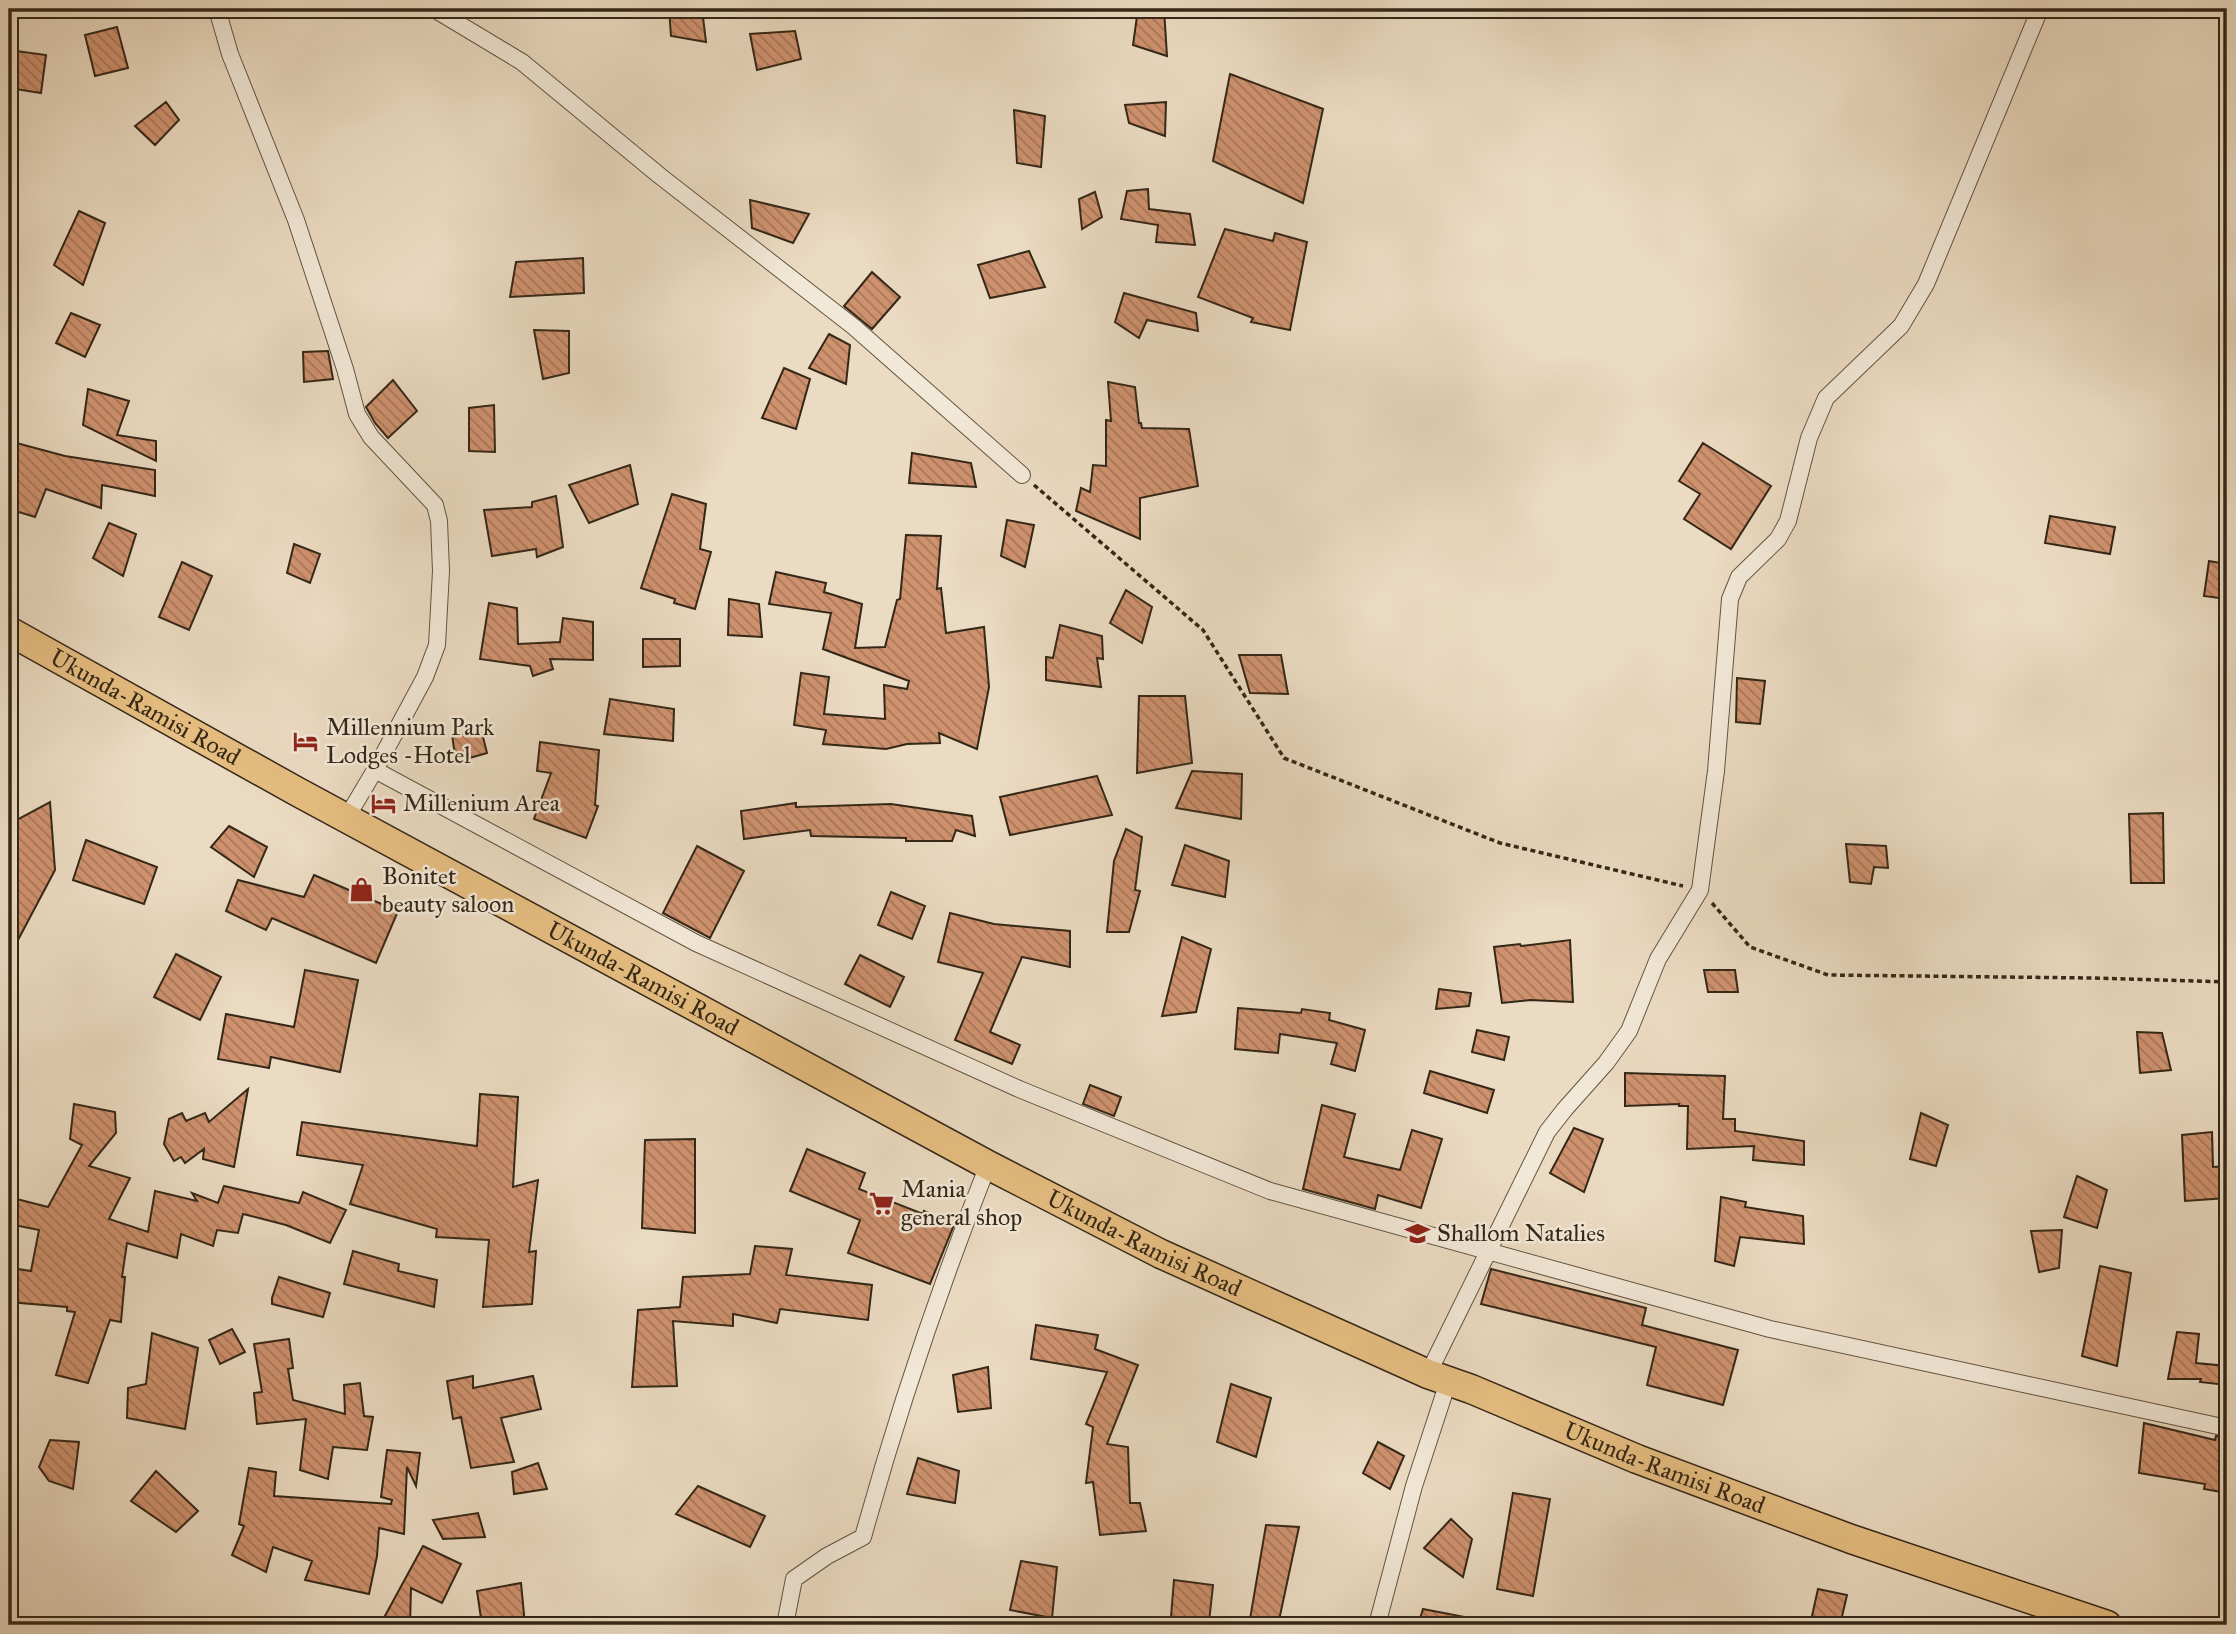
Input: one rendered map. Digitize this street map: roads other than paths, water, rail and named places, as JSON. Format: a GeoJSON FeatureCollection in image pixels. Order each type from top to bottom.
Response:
{"type":"FeatureCollection","features":[{"type":"Feature","properties":{"kind":"highway","name":"Ukunda-Ramisi Road"},"geometry":{"type":"LineString","coordinates":[[9,631],[988,1165],[1161,1254],[1438,1378],[1637,1459],[1851,1539],[2107,1625]]}},
{"type":"Feature","properties":{"kind":"street"},"geometry":{"type":"LineString","coordinates":[[218,9],[230,54],[304,243],[357,414],[371,437],[435,505],[439,521],[441,571],[437,645],[425,677],[347,817]]}},
{"type":"Feature","properties":{"kind":"street"},"geometry":{"type":"LineString","coordinates":[[434,9],[522,62],[660,176],[854,327],[1022,475]]}},
{"type":"Feature","properties":{"kind":"street"},"geometry":{"type":"LineString","coordinates":[[1377,1625],[1414,1486],[1438,1378],[1487,1251],[1547,1132],[1606,1063],[1629,1031],[1658,959],[1700,890],[1716,771],[1730,599],[1740,577],[1778,539],[1788,521],[1809,438],[1826,398],[1901,326],[1926,285],[2040,9]]}},
{"type":"Feature","properties":{"kind":"street"},"geometry":{"type":"LineString","coordinates":[[375,770],[696,943],[1019,1089],[1270,1191],[1770,1329],[2227,1428]]}},
{"type":"Feature","properties":{"kind":"street"},"geometry":{"type":"LineString","coordinates":[[785,1625],[794,1579],[827,1556],[863,1537],[882,1468],[946,1273],[988,1165]]}},
{"type":"Feature","properties":{"kind":"place","name":"Millennium Park Lodges -Hotel"},"geometry":{"type":"Point","coordinates":[306,741]}},
{"type":"Feature","properties":{"kind":"place","name":"Millenium Area"},"geometry":{"type":"Point","coordinates":[383,803]}},
{"type":"Feature","properties":{"kind":"place","name":"Bonitet beauty saloon"},"geometry":{"type":"Point","coordinates":[362,890]}},
{"type":"Feature","properties":{"kind":"place","name":"Mania general shop"},"geometry":{"type":"Point","coordinates":[881,1203]}},
{"type":"Feature","properties":{"kind":"place","name":"Shallom Natalies"},"geometry":{"type":"Point","coordinates":[1417,1233]}}]}
